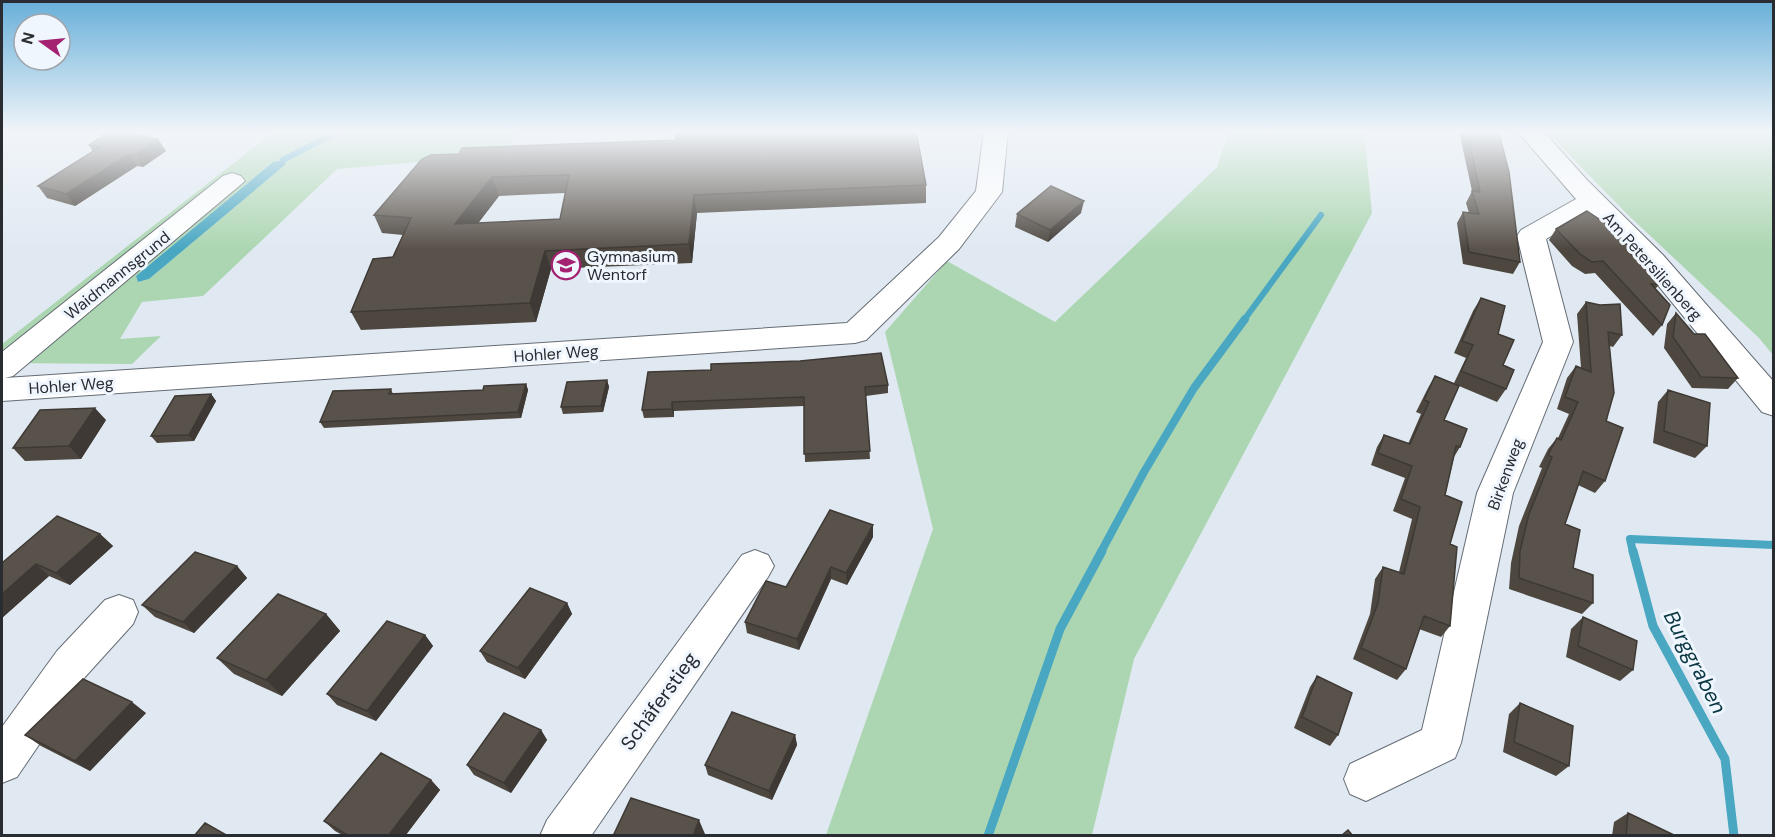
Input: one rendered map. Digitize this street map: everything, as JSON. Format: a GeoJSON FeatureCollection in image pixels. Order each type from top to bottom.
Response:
{"type":"FeatureCollection","features":[{"type":"Feature","properties":{"kind":"street","name":"Hohler Weg"},"geometry":{"type":"LineString","coordinates":[[2,390],[855,333],[949,243],[989,192],[992,170]]}},
{"type":"Feature","properties":{"kind":"street","name":"Am Petersilienberg"},"geometry":{"type":"LineString","coordinates":[[1565,170],[1653,261],[1773,404]]}},
{"type":"Feature","properties":{"kind":"street","name":"Waidmannsgrund"},"geometry":{"type":"LineString","coordinates":[[2,368],[232,181]]}},
{"type":"Feature","properties":{"kind":"street","name":"Birkenweg"},"geometry":{"type":"LineString","coordinates":[[1366,779],[1440,743],[1495,493],[1558,342],[1531,236],[1593,201]]}},
{"type":"Feature","properties":{"kind":"street","name":"Schäferstieg"},"geometry":{"type":"LineString","coordinates":[[563,836],[756,566]]}},
{"type":"Feature","properties":{"kind":"street"},"geometry":{"type":"LineString","coordinates":[[2,762],[71,664],[118,612]]}},
{"type":"Feature","properties":{"kind":"green space"},"geometry":{"type":"Polygon","coordinates":[[[225,170],[263,170],[136,276],[138,282],[149,279],[278,170],[336,170],[203,296],[142,302],[120,339],[161,336],[132,364],[2,363],[2,344],[225,170]]]}},
{"type":"Feature","properties":{"kind":"green space"},"geometry":{"type":"Polygon","coordinates":[[[1214,170],[1368,170],[1372,213],[1134,659],[1092,835],[826,835],[933,529],[885,332],[947,261],[1055,322],[1214,170]]]}},
{"type":"Feature","properties":{"kind":"green space"},"geometry":{"type":"Polygon","coordinates":[[[1584,170],[1773,170],[1773,355],[1759,338],[1626,213],[1584,170]]]}},
{"type":"Feature","properties":{"kind":"water"},"geometry":{"type":"Polygon","coordinates":[[[263,170],[279,170],[149,279],[138,282],[136,276],[263,170]]]}},
{"type":"Feature","properties":{"kind":"building"},"geometry":{"type":"Polygon","coordinates":[[[63,170],[104,170],[66,194],[38,186],[63,170]]]}},
{"type":"Feature","properties":{"kind":"building"},"geometry":{"type":"Polygon","coordinates":[[[413,170],[923,170],[926,185],[694,195],[689,244],[545,251],[530,303],[351,312],[373,259],[393,257],[411,218],[374,215],[413,170]],[[569,175],[492,177],[455,224],[560,219],[569,175]]]}},
{"type":"Feature","properties":{"kind":"building"},"geometry":{"type":"Polygon","coordinates":[[[1475,170],[1509,170],[1520,262],[1469,252],[1463,212],[1479,214],[1472,191],[1480,192],[1475,170]]]}},
{"type":"Feature","properties":{"kind":"building"},"geometry":{"type":"Polygon","coordinates":[[[1051,186],[1084,201],[1050,230],[1017,214],[1051,186]]]}},
{"type":"Feature","properties":{"kind":"building"},"geometry":{"type":"Polygon","coordinates":[[[1587,211],[1605,223],[1637,253],[1631,254],[1660,284],[1651,284],[1670,305],[1662,325],[1603,261],[1592,262],[1580,254],[1556,229],[1587,211]]]}},
{"type":"Feature","properties":{"kind":"building"},"geometry":{"type":"Polygon","coordinates":[[[1481,298],[1505,306],[1498,334],[1514,340],[1503,365],[1514,370],[1506,389],[1461,371],[1473,345],[1462,341],[1481,298]]]}},
{"type":"Feature","properties":{"kind":"building"},"geometry":{"type":"Polygon","coordinates":[[[1586,302],[1600,305],[1620,304],[1622,335],[1608,332],[1614,393],[1606,421],[1623,428],[1605,481],[1583,471],[1565,524],[1580,530],[1573,568],[1593,575],[1593,603],[1519,578],[1520,551],[1529,514],[1552,457],[1548,455],[1557,438],[1561,440],[1578,402],[1565,397],[1576,366],[1591,372],[1586,302]]]}},
{"type":"Feature","properties":{"kind":"building"},"geometry":{"type":"Polygon","coordinates":[[[1676,313],[1694,334],[1705,334],[1738,378],[1701,377],[1673,337],[1676,313]]]}},
{"type":"Feature","properties":{"kind":"building"},"geometry":{"type":"Polygon","coordinates":[[[881,353],[888,385],[865,387],[870,451],[804,454],[804,397],[672,402],[672,409],[642,410],[648,372],[711,370],[711,364],[800,361],[881,353]]]}},
{"type":"Feature","properties":{"kind":"building"},"geometry":{"type":"Polygon","coordinates":[[[1435,376],[1459,386],[1444,420],[1467,429],[1460,447],[1456,446],[1445,495],[1462,502],[1450,544],[1457,547],[1450,626],[1424,616],[1406,669],[1361,648],[1378,603],[1383,567],[1404,574],[1420,507],[1401,499],[1412,466],[1378,453],[1384,435],[1410,444],[1429,402],[1424,400],[1435,376]]]}},
{"type":"Feature","properties":{"kind":"building"},"geometry":{"type":"Polygon","coordinates":[[[607,380],[601,406],[561,407],[567,382],[607,380]]]}},
{"type":"Feature","properties":{"kind":"building"},"geometry":{"type":"Polygon","coordinates":[[[526,384],[518,412],[320,422],[333,391],[391,389],[389,394],[483,390],[484,386],[526,384]]]}},
{"type":"Feature","properties":{"kind":"building"},"geometry":{"type":"Polygon","coordinates":[[[1668,390],[1710,403],[1707,446],[1664,431],[1668,390]]]}},
{"type":"Feature","properties":{"kind":"building"},"geometry":{"type":"Polygon","coordinates":[[[211,394],[189,435],[151,436],[175,396],[211,394]]]}},
{"type":"Feature","properties":{"kind":"building"},"geometry":{"type":"Polygon","coordinates":[[[95,408],[69,446],[13,448],[40,410],[95,408]]]}},
{"type":"Feature","properties":{"kind":"building"},"geometry":{"type":"Polygon","coordinates":[[[830,510],[873,525],[846,573],[831,567],[797,639],[745,622],[766,581],[786,587],[830,510]]]}},
{"type":"Feature","properties":{"kind":"building"},"geometry":{"type":"Polygon","coordinates":[[[57,516],[100,534],[56,573],[36,564],[2,594],[2,563],[57,516]]]}},
{"type":"Feature","properties":{"kind":"building"},"geometry":{"type":"Polygon","coordinates":[[[195,552],[237,566],[183,622],[142,605],[195,552]]]}},
{"type":"Feature","properties":{"kind":"building"},"geometry":{"type":"Polygon","coordinates":[[[530,588],[567,603],[518,668],[480,651],[530,588]]]}},
{"type":"Feature","properties":{"kind":"building"},"geometry":{"type":"Polygon","coordinates":[[[278,594],[326,614],[266,680],[217,658],[278,594]]]}},
{"type":"Feature","properties":{"kind":"building"},"geometry":{"type":"Polygon","coordinates":[[[1583,617],[1637,641],[1633,670],[1578,646],[1583,617]]]}},
{"type":"Feature","properties":{"kind":"building"},"geometry":{"type":"Polygon","coordinates":[[[387,621],[425,635],[367,711],[327,694],[387,621]]]}},
{"type":"Feature","properties":{"kind":"building"},"geometry":{"type":"Polygon","coordinates":[[[1317,676],[1352,693],[1338,735],[1302,717],[1317,676]]]}},
{"type":"Feature","properties":{"kind":"building"},"geometry":{"type":"Polygon","coordinates":[[[83,679],[132,702],[75,761],[25,735],[83,679]]]}},
{"type":"Feature","properties":{"kind":"building"},"geometry":{"type":"Polygon","coordinates":[[[1520,703],[1573,726],[1569,766],[1514,742],[1520,703]]]}},
{"type":"Feature","properties":{"kind":"building"},"geometry":{"type":"Polygon","coordinates":[[[732,712],[795,735],[769,791],[705,765],[732,712]]]}},
{"type":"Feature","properties":{"kind":"building"},"geometry":{"type":"Polygon","coordinates":[[[504,713],[541,730],[504,783],[467,765],[504,713]]]}},
{"type":"Feature","properties":{"kind":"building"},"geometry":{"type":"Polygon","coordinates":[[[381,753],[431,780],[388,836],[349,836],[324,821],[381,753]]]}},
{"type":"Feature","properties":{"kind":"building"},"geometry":{"type":"Polygon","coordinates":[[[631,798],[699,820],[693,836],[613,836],[631,798]]]}},
{"type":"Feature","properties":{"kind":"building"},"geometry":{"type":"Polygon","coordinates":[[[1628,813],[1676,836],[1626,836],[1628,813]]]}},
{"type":"Feature","properties":{"kind":"building"},"geometry":{"type":"Polygon","coordinates":[[[205,823],[228,836],[194,836],[205,823]]]}},
{"type":"Feature","properties":{"kind":"building"},"geometry":{"type":"Polygon","coordinates":[[[1348,830],[1353,836],[1341,836],[1348,830]]]}},
{"type":"Feature","properties":{"kind":"waterway"},"geometry":{"type":"LineString","coordinates":[[1244,320],[1321,215]]}},
{"type":"Feature","properties":{"kind":"waterway"},"geometry":{"type":"LineString","coordinates":[[1101,552],[1144,472],[1194,388],[1245,319]]}},
{"type":"Feature","properties":{"kind":"waterway","name":"Burggraben"},"geometry":{"type":"LineString","coordinates":[[1633,552],[1630,539],[1774,545]]}},
{"type":"Feature","properties":{"kind":"waterway"},"geometry":{"type":"LineString","coordinates":[[988,836],[1060,629],[1102,551]]}},
{"type":"Feature","properties":{"kind":"waterway","name":"Burggraben"},"geometry":{"type":"LineString","coordinates":[[1633,551],[1653,626],[1725,759],[1734,836]]}},
{"type":"Feature","properties":{"kind":"place","name":"Gymnasium Wentorf"},"geometry":{"type":"Point","coordinates":[566,265]}}]}
